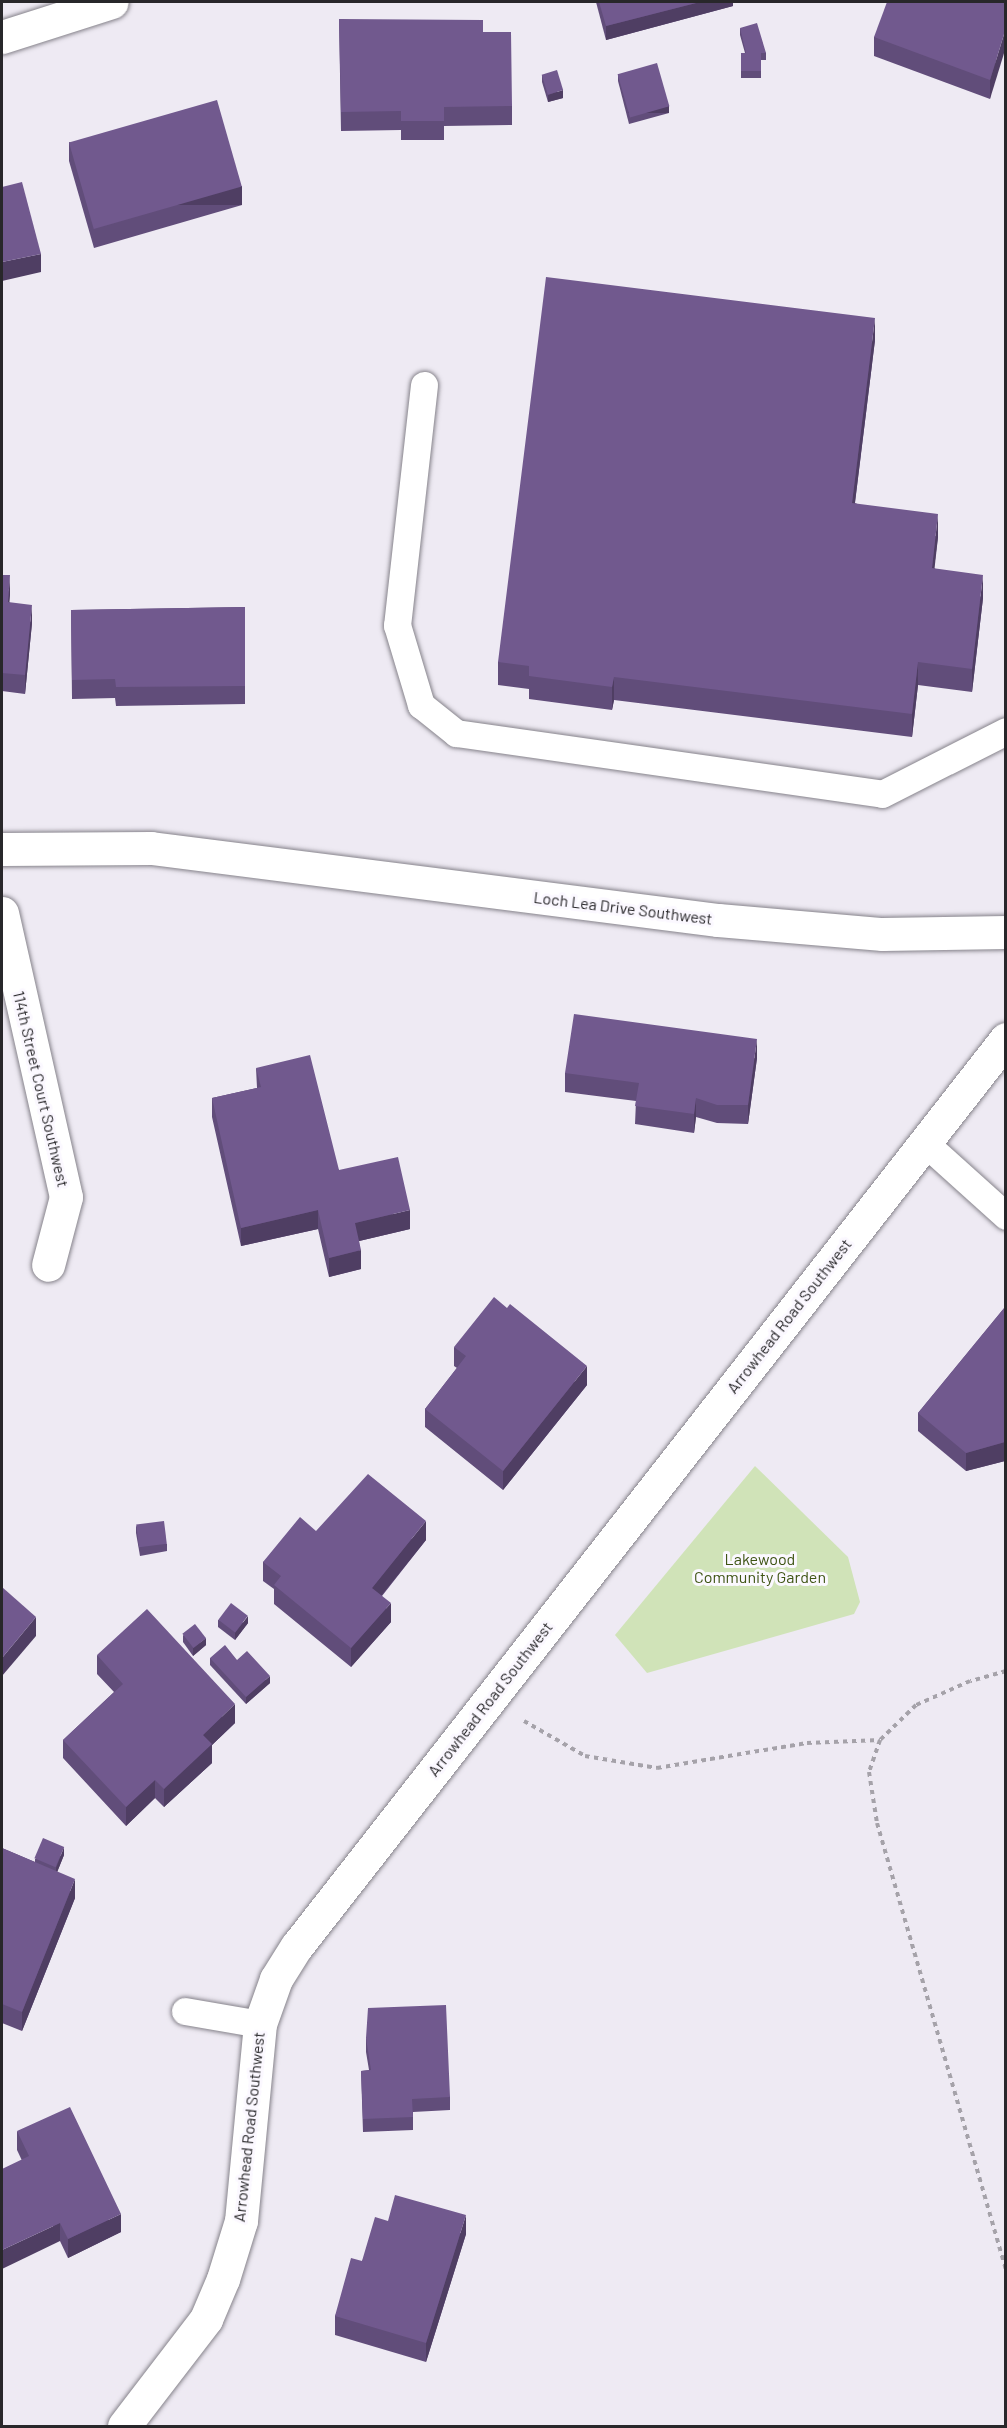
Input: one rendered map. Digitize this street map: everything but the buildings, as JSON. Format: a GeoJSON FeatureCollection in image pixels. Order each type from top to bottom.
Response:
{"type":"FeatureCollection","features":[{"type":"Feature","properties":{"kind":"street"},"geometry":{"type":"LineString","coordinates":[[2,37],[112,2]]}},
{"type":"Feature","properties":{"kind":"street","name":"Loch Lea Drive Southwest"},"geometry":{"type":"LineString","coordinates":[[2,849],[151,848],[718,920],[882,934],[1005,932]]}},
{"type":"Feature","properties":{"kind":"street","name":"114th Street Court Southwest"},"geometry":{"type":"LineString","coordinates":[[2,913],[66,1197],[48,1265]]}},
{"type":"Feature","properties":{"kind":"street","name":"Arrowhead Road Southwest"},"geometry":{"type":"LineString","coordinates":[[124,2427],[206,2319],[223,2279],[240,2221],[260,2024],[276,1979],[297,1946],[1005,1039]]}},
{"type":"Feature","properties":{"kind":"lane"},"geometry":{"type":"LineString","coordinates":[[424,385],[397,625],[421,705],[456,734],[882,794],[1005,731]]}},
{"type":"Feature","properties":{"kind":"lane"},"geometry":{"type":"LineString","coordinates":[[925,1143],[1005,1216]]}},
{"type":"Feature","properties":{"kind":"lane"},"geometry":{"type":"LineString","coordinates":[[185,2011],[260,2024]]}},
{"type":"Feature","properties":{"kind":"path"},"geometry":{"type":"LineString","coordinates":[[1005,1671],[970,1681],[916,1705],[880,1740],[869,1772],[877,1823],[1005,2271]]}},
{"type":"Feature","properties":{"kind":"path"},"geometry":{"type":"LineString","coordinates":[[489,1700],[585,1756],[657,1768],[807,1743],[880,1740]]}},
{"type":"Feature","properties":{"kind":"green space","name":"Lakewood Community Garden"},"geometry":{"type":"Polygon","coordinates":[[[755,1466],[848,1557],[860,1602],[854,1614],[647,1673],[615,1635],[755,1466]]]}}]}
